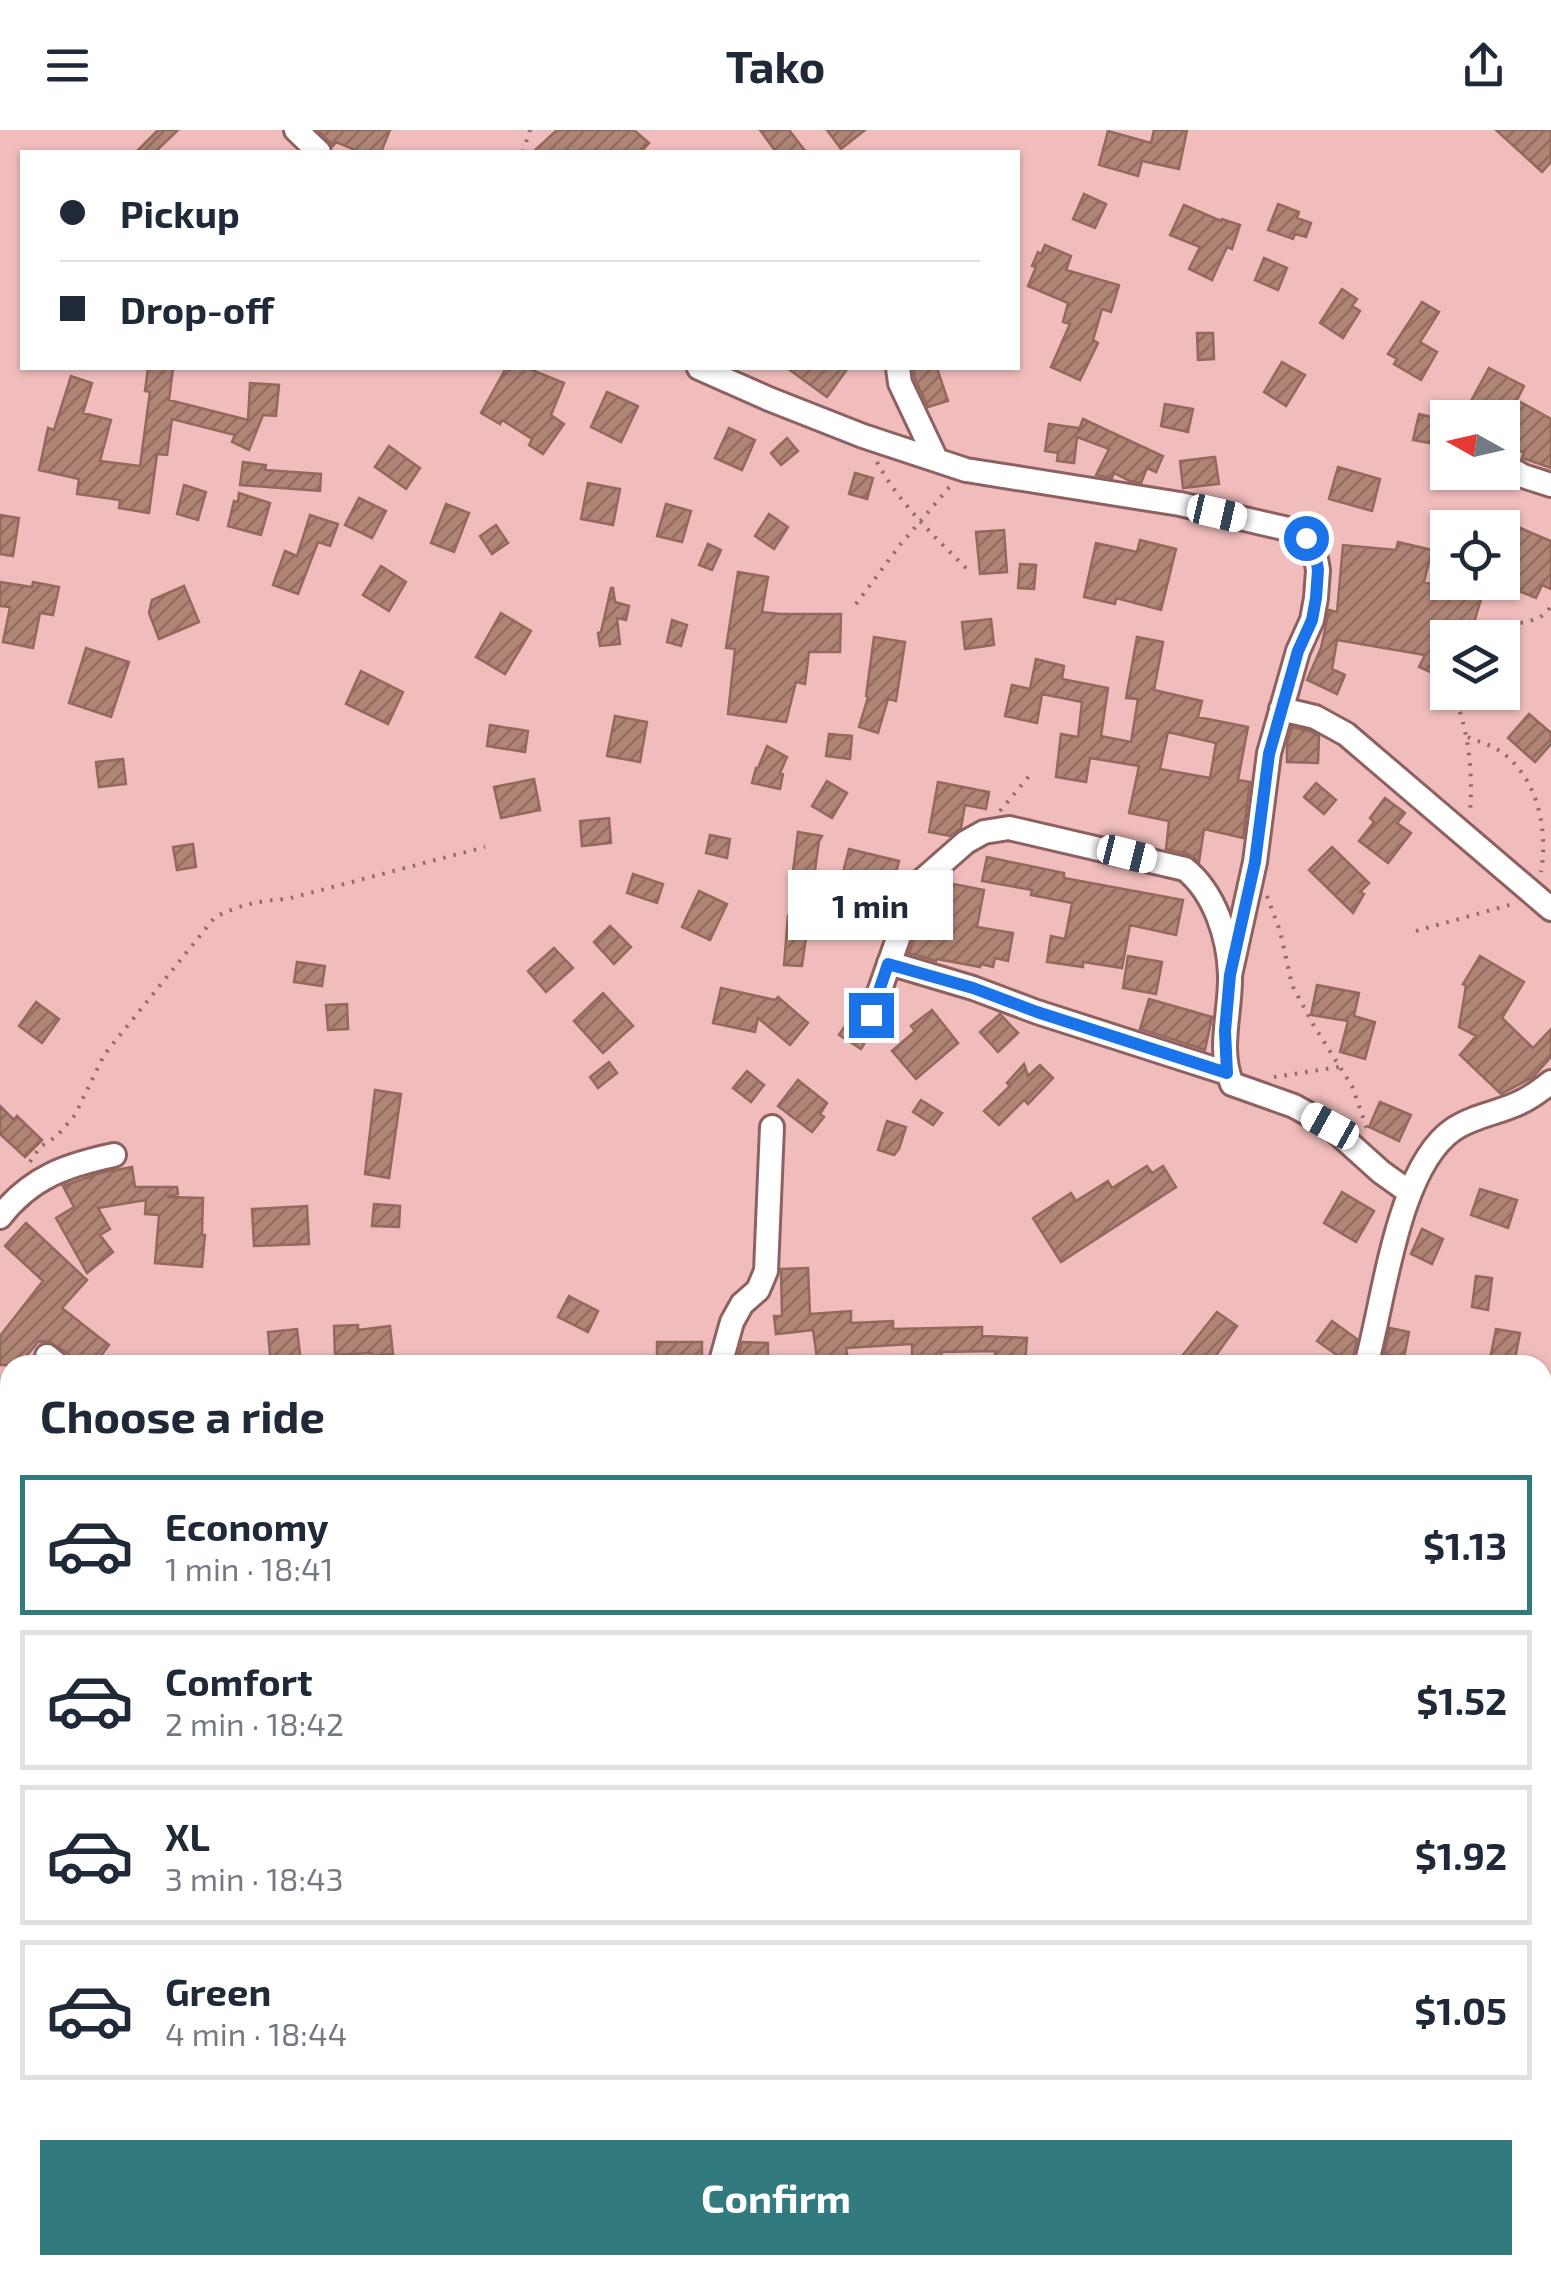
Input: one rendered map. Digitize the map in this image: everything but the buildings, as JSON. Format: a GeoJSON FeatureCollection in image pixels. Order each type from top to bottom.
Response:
{"type":"FeatureCollection","features":[{"type":"Feature","properties":{"kind":"street"},"geometry":{"type":"LineString","coordinates":[[296,130],[316,150]]}},
{"type":"Feature","properties":{"kind":"street"},"geometry":{"type":"LineString","coordinates":[[704,370],[863,436],[966,470],[1180,504],[1292,530],[1306,538],[1315,552],[1316,598],[1269,754],[1255,862],[1230,975],[1225,1031],[1230,1079]]}},
{"type":"Feature","properties":{"kind":"street"},"geometry":{"type":"LineString","coordinates":[[898,370],[900,383],[936,459]]}},
{"type":"Feature","properties":{"kind":"street"},"geometry":{"type":"LineString","coordinates":[[1520,474],[1551,485]]}},
{"type":"Feature","properties":{"kind":"street"},"geometry":{"type":"LineString","coordinates":[[1282,709],[1315,717],[1346,734],[1544,903]]}},
{"type":"Feature","properties":{"kind":"street"},"geometry":{"type":"LineString","coordinates":[[871,1015],[918,885],[966,842],[984,832],[1009,828],[1186,869],[1213,904],[1224,936],[1230,975]]}},
{"type":"Feature","properties":{"kind":"street"},"geometry":{"type":"LineString","coordinates":[[888,964],[973,988],[1230,1079],[1294,1106],[1330,1126],[1380,1172],[1409,1192]]}},
{"type":"Feature","properties":{"kind":"street"},"geometry":{"type":"LineString","coordinates":[[1368,1355],[1409,1192],[1434,1150],[1454,1129],[1519,1103],[1551,1082]]}},
{"type":"Feature","properties":{"kind":"street"},"geometry":{"type":"LineString","coordinates":[[723,1355],[732,1322],[742,1304],[758,1290],[766,1271],[772,1126]]}},
{"type":"Feature","properties":{"kind":"street"},"geometry":{"type":"LineString","coordinates":[[0,1217],[47,1176],[76,1163],[114,1154]]}},
{"type":"Feature","properties":{"kind":"path"},"geometry":{"type":"LineString","coordinates":[[863,436],[886,478],[920,521],[971,573]]}},
{"type":"Feature","properties":{"kind":"path"},"geometry":{"type":"LineString","coordinates":[[856,604],[900,544],[966,470]]}},
{"type":"Feature","properties":{"kind":"path"},"geometry":{"type":"LineString","coordinates":[[1520,624],[1537,620],[1551,606]]}},
{"type":"Feature","properties":{"kind":"path"},"geometry":{"type":"LineString","coordinates":[[1460,710],[1468,737],[1470,822]]}},
{"type":"Feature","properties":{"kind":"path"},"geometry":{"type":"LineString","coordinates":[[1416,931],[1544,903],[1544,827],[1534,797],[1522,772],[1503,752],[1468,737]]}},
{"type":"Feature","properties":{"kind":"path"},"geometry":{"type":"LineString","coordinates":[[984,832],[1029,776]]}},
{"type":"Feature","properties":{"kind":"path"},"geometry":{"type":"LineString","coordinates":[[22,1194],[29,1163],[40,1147],[75,1115],[104,1055],[215,917],[236,906],[288,899],[485,847]]}},
{"type":"Feature","properties":{"kind":"path"},"geometry":{"type":"LineString","coordinates":[[1267,896],[1280,931],[1292,985],[1352,1086],[1371,1138]]}},
{"type":"Feature","properties":{"kind":"path"},"geometry":{"type":"LineString","coordinates":[[1230,1079],[1259,1074],[1277,1078],[1341,1067]]}},
{"type":"Feature","properties":{"kind":"route"},"geometry":{"type":"LineString","coordinates":[[871,1015],[888,964],[973,988],[1227,1073],[1225,1031],[1230,975],[1255,862],[1269,754],[1316,598],[1315,552],[1306,538]]}}]}
